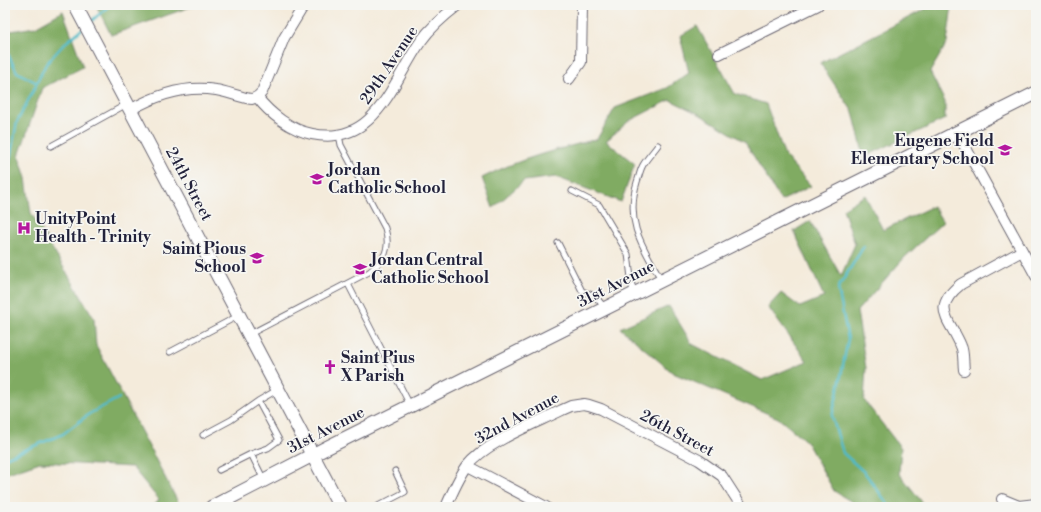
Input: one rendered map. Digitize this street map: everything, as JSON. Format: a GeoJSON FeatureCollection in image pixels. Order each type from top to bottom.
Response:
{"type":"FeatureCollection","features":[{"type":"Feature","properties":{"kind":"street","name":"24th Street"},"geometry":{"type":"LineString","coordinates":[[75,5],[340,507]]}},
{"type":"Feature","properties":{"kind":"street"},"geometry":{"type":"LineString","coordinates":[[129,107],[163,94],[189,89],[228,92],[252,99],[257,97],[262,92],[284,38],[304,5]]}},
{"type":"Feature","properties":{"kind":"street","name":"29th Avenue"},"geometry":{"type":"LineString","coordinates":[[257,97],[267,109],[297,129],[328,137],[350,132],[366,123],[378,110],[396,84],[422,40],[442,18],[458,5]]}},
{"type":"Feature","properties":{"kind":"street"},"geometry":{"type":"LineString","coordinates":[[569,80],[581,62],[582,5]]}},
{"type":"Feature","properties":{"kind":"street"},"geometry":{"type":"LineString","coordinates":[[719,54],[818,5]]}},
{"type":"Feature","properties":{"kind":"street","name":"31st Avenue"},"geometry":{"type":"LineString","coordinates":[[212,507],[410,406],[1036,93]]}},
{"type":"Feature","properties":{"kind":"street"},"geometry":{"type":"LineString","coordinates":[[957,132],[1036,276]]}},
{"type":"Feature","properties":{"kind":"street"},"geometry":{"type":"LineString","coordinates":[[964,370],[962,347],[944,315],[946,302],[954,290],[961,284],[1022,251]]}},
{"type":"Feature","properties":{"kind":"street","name":"32nd Avenue"},"geometry":{"type":"LineString","coordinates":[[446,507],[457,482],[468,466],[488,447],[562,410],[571,406],[584,404]]}},
{"type":"Feature","properties":{"kind":"street","name":"26th Street"},"geometry":{"type":"LineString","coordinates":[[584,404],[601,409],[665,442],[712,469],[722,476],[742,507]]}},
{"type":"Feature","properties":{"kind":"street"},"geometry":{"type":"LineString","coordinates":[[468,466],[546,507]]}},
{"type":"Feature","properties":{"kind":"street"},"geometry":{"type":"LineString","coordinates":[[1002,499],[1019,506],[1036,504]]}},
{"type":"Feature","properties":{"kind":"lane"},"geometry":{"type":"LineString","coordinates":[[51,146],[129,107]]}},
{"type":"Feature","properties":{"kind":"lane"},"geometry":{"type":"LineString","coordinates":[[249,334],[369,272],[381,262],[386,252],[388,240],[385,228],[342,145],[340,135]]}},
{"type":"Feature","properties":{"kind":"lane"},"geometry":{"type":"LineString","coordinates":[[658,145],[642,166],[634,192],[632,210],[635,227],[662,280]]}},
{"type":"Feature","properties":{"kind":"lane"},"geometry":{"type":"LineString","coordinates":[[572,191],[599,205],[628,254],[633,295]]}},
{"type":"Feature","properties":{"kind":"lane"},"geometry":{"type":"LineString","coordinates":[[558,243],[582,291],[595,296],[606,308]]}},
{"type":"Feature","properties":{"kind":"lane"},"geometry":{"type":"LineString","coordinates":[[348,284],[410,406]]}},
{"type":"Feature","properties":{"kind":"lane"},"geometry":{"type":"LineString","coordinates":[[170,352],[239,316]]}},
{"type":"Feature","properties":{"kind":"lane"},"geometry":{"type":"LineString","coordinates":[[203,435],[231,420],[258,401],[278,390]]}},
{"type":"Feature","properties":{"kind":"lane"},"geometry":{"type":"LineString","coordinates":[[219,470],[251,454],[268,448],[279,440],[258,401]]}},
{"type":"Feature","properties":{"kind":"lane"},"geometry":{"type":"LineString","coordinates":[[251,454],[264,480]]}},
{"type":"Feature","properties":{"kind":"lane"},"geometry":{"type":"LineString","coordinates":[[376,507],[405,492],[395,471]]}},
{"type":"Feature","properties":{"kind":"green space"},"geometry":{"type":"Polygon","coordinates":[[[96,5],[193,5],[193,6],[111,35],[96,5]]]}},
{"type":"Feature","properties":{"kind":"green space"},"geometry":{"type":"Polygon","coordinates":[[[933,5],[952,5],[947,43],[930,72],[945,102],[945,119],[864,157],[853,112],[820,63],[933,5]]]}},
{"type":"Feature","properties":{"kind":"green space","name":"UnityPoint Health - Trinity"},"geometry":{"type":"Polygon","coordinates":[[[63,11],[83,67],[42,88],[19,156],[26,178],[31,213],[94,318],[96,345],[179,504],[175,507],[152,507],[159,500],[132,467],[40,462],[5,474],[5,32],[35,27],[63,11]]]}},
{"type":"Feature","properties":{"kind":"green space"},"geometry":{"type":"Polygon","coordinates":[[[697,26],[735,94],[766,104],[785,156],[811,186],[781,201],[745,142],[699,114],[670,100],[629,121],[606,141],[635,164],[621,202],[556,177],[524,181],[493,208],[482,178],[524,160],[597,139],[615,108],[667,88],[689,73],[680,36],[697,26]]]}},
{"type":"Feature","properties":{"kind":"green space"},"geometry":{"type":"Polygon","coordinates":[[[865,195],[883,230],[933,206],[943,222],[905,257],[857,311],[866,368],[864,400],[901,448],[899,473],[922,502],[922,507],[860,507],[834,491],[806,441],[778,418],[673,373],[620,328],[669,306],[692,344],[762,380],[807,361],[768,307],[781,293],[800,307],[824,297],[794,231],[810,221],[841,276],[855,244],[843,209],[865,195]]]}},
{"type":"Feature","properties":{"kind":"waterway"},"geometry":{"type":"LineString","coordinates":[[89,23],[110,5]]}},
{"type":"Feature","properties":{"kind":"waterway"},"geometry":{"type":"LineString","coordinates":[[5,175],[7,174],[17,122],[46,64],[64,44],[82,29]]}},
{"type":"Feature","properties":{"kind":"waterway"},"geometry":{"type":"LineString","coordinates":[[5,48],[17,72],[37,83]]}},
{"type":"Feature","properties":{"kind":"waterway"},"geometry":{"type":"LineString","coordinates":[[864,246],[838,288],[848,339],[832,416],[843,453],[865,473],[890,507]]}},
{"type":"Feature","properties":{"kind":"waterway"},"geometry":{"type":"LineString","coordinates":[[5,458],[63,434],[89,414],[119,398]]}},
{"type":"Feature","properties":{"kind":"place","name":"Eugene Field Elementary School"},"geometry":{"type":"Point","coordinates":[1005,150]}},
{"type":"Feature","properties":{"kind":"place","name":"Jordan Catholic School"},"geometry":{"type":"Point","coordinates":[317,179]}},
{"type":"Feature","properties":{"kind":"place","name":"UnityPoint Health - Trinity"},"geometry":{"type":"Point","coordinates":[24,228]}},
{"type":"Feature","properties":{"kind":"place","name":"Saint Pious School"},"geometry":{"type":"Point","coordinates":[257,258]}},
{"type":"Feature","properties":{"kind":"place","name":"Jordan Central Catholic School"},"geometry":{"type":"Point","coordinates":[360,269]}},
{"type":"Feature","properties":{"kind":"place","name":"Saint Pius X Parish"},"geometry":{"type":"Point","coordinates":[330,367]}}]}
